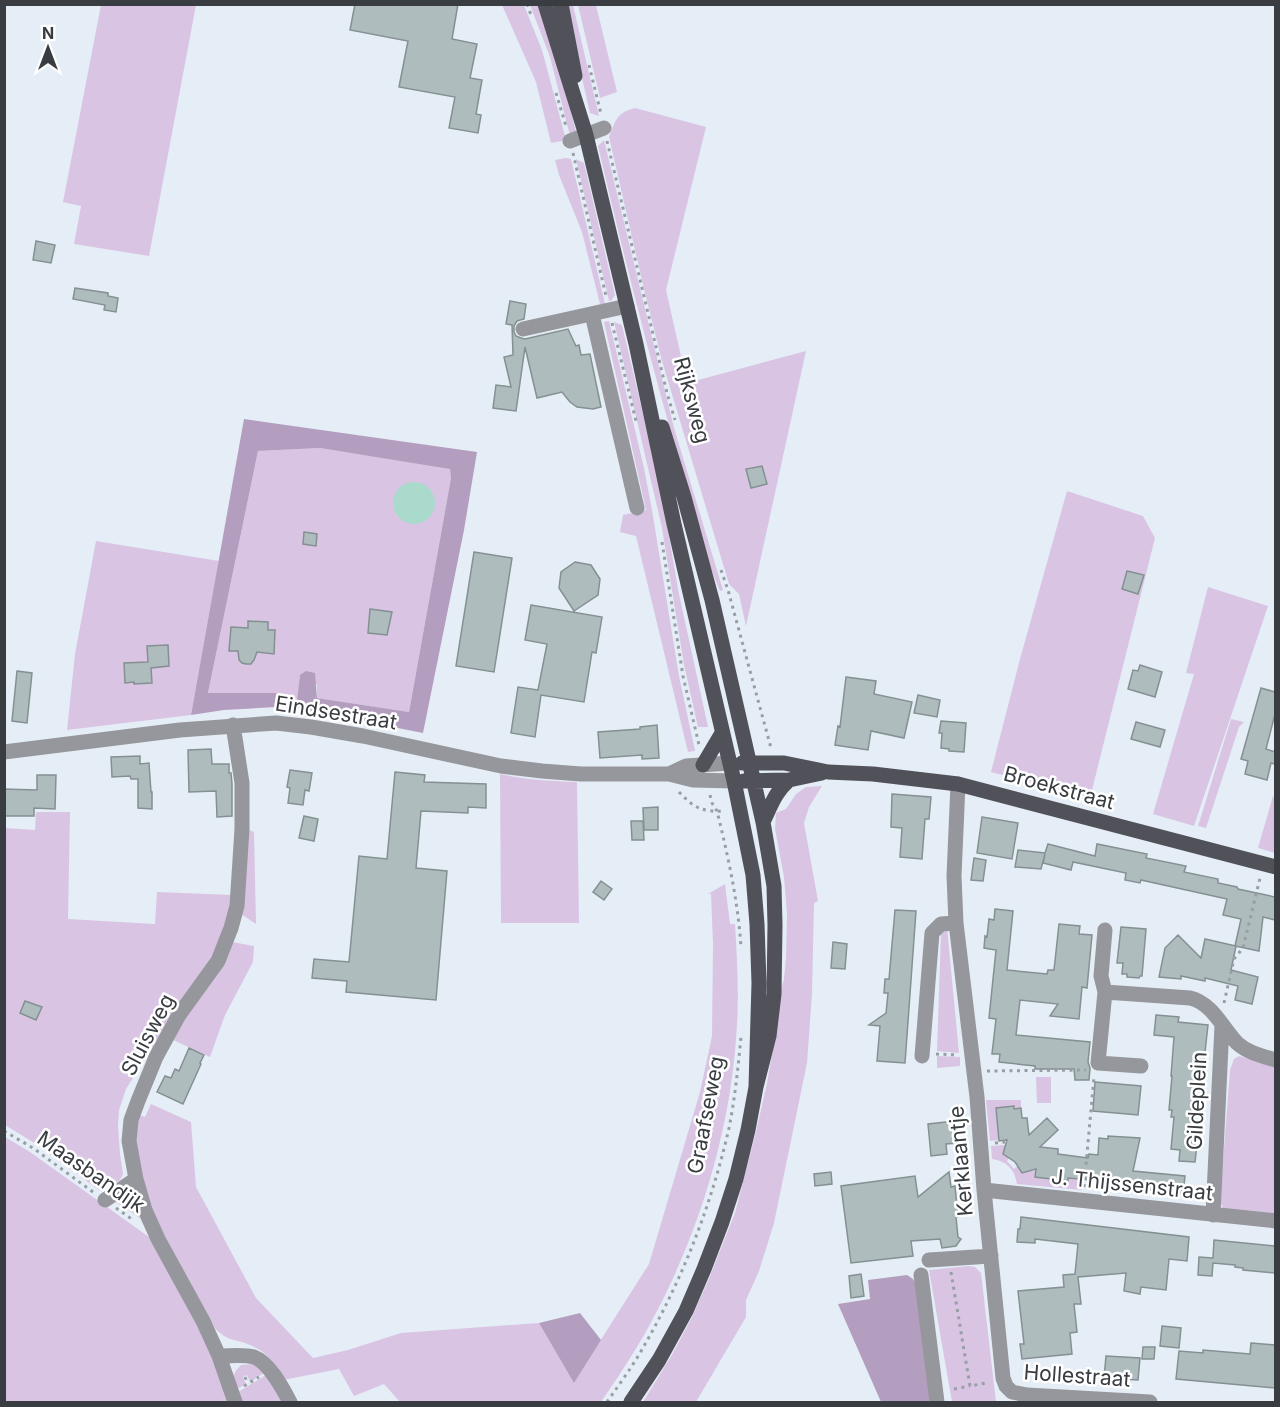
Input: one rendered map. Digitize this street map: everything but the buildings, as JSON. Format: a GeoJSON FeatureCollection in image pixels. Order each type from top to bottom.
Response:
{"type":"FeatureCollection","features":[{"type":"Feature","properties":{"kind":"main road","name":"Rijksweg"},"geometry":{"type":"LineString","coordinates":[[545,4],[586,135]]}},
{"type":"Feature","properties":{"kind":"main road","name":"Rijksweg"},"geometry":{"type":"LineString","coordinates":[[561,4],[586,135],[636,344],[674,524],[729,763]]}},
{"type":"Feature","properties":{"kind":"main road","name":"Rijksweg"},"geometry":{"type":"LineString","coordinates":[[636,344],[687,508],[712,600],[754,781]]}},
{"type":"Feature","properties":{"kind":"main road"},"geometry":{"type":"LineString","coordinates":[[703,765],[722,733]]}},
{"type":"Feature","properties":{"kind":"main road","name":"Broekstraat"},"geometry":{"type":"LineString","coordinates":[[729,763],[775,762],[828,772],[873,774],[958,784],[1269,866]]}},
{"type":"Feature","properties":{"kind":"main road","name":"Graafseweg"},"geometry":{"type":"LineString","coordinates":[[729,763],[753,875],[759,983],[756,1087]]}},
{"type":"Feature","properties":{"kind":"main road","name":"Broekstraat"},"geometry":{"type":"LineString","coordinates":[[734,781],[789,780],[828,772]]}},
{"type":"Feature","properties":{"kind":"main road"},"geometry":{"type":"LineString","coordinates":[[763,822],[774,797],[789,780]]}},
{"type":"Feature","properties":{"kind":"main road","name":"Graafseweg"},"geometry":{"type":"LineString","coordinates":[[631,1402],[659,1360],[686,1311],[722,1222],[748,1130],[756,1087],[770,1036],[774,982],[774,886],[754,781]]}},
{"type":"Feature","properties":{"kind":"street"},"geometry":{"type":"LineString","coordinates":[[570,141],[604,128]]}},
{"type":"Feature","properties":{"kind":"street"},"geometry":{"type":"LineString","coordinates":[[523,329],[627,306]]}},
{"type":"Feature","properties":{"kind":"street"},"geometry":{"type":"LineString","coordinates":[[592,314],[637,508]]}},
{"type":"Feature","properties":{"kind":"street","name":"Eindsestraat"},"geometry":{"type":"LineString","coordinates":[[4,752],[233,725],[276,723],[363,736],[501,766],[581,774],[665,774],[693,780],[734,781]]}},
{"type":"Feature","properties":{"kind":"street","name":"Sluisweg"},"geometry":{"type":"LineString","coordinates":[[233,725],[242,783],[242,829],[237,906],[218,961],[179,1015],[156,1056],[131,1120],[129,1141],[145,1210],[158,1239],[203,1320],[234,1398]]}},
{"type":"Feature","properties":{"kind":"street","name":"Eindsestraat"},"geometry":{"type":"LineString","coordinates":[[665,774],[687,766],[729,763]]}},
{"type":"Feature","properties":{"kind":"street","name":"Kerklaantje"},"geometry":{"type":"LineString","coordinates":[[958,784],[954,876],[956,923],[973,1063],[1003,1378],[1009,1397]]}},
{"type":"Feature","properties":{"kind":"street"},"geometry":{"type":"LineString","coordinates":[[922,1055],[932,933],[941,924],[956,923]]}},
{"type":"Feature","properties":{"kind":"street"},"geometry":{"type":"LineString","coordinates":[[1106,930],[1101,975],[1106,992],[1098,1063],[1141,1066]]}},
{"type":"Feature","properties":{"kind":"street","name":"Gildeplein"},"geometry":{"type":"LineString","coordinates":[[1106,992],[1198,1000],[1207,1006],[1239,1044],[1255,1054],[1275,1060]]}},
{"type":"Feature","properties":{"kind":"street","name":"Gildeplein"},"geometry":{"type":"LineString","coordinates":[[1213,1215],[1217,1019]]}},
{"type":"Feature","properties":{"kind":"street"},"geometry":{"type":"LineString","coordinates":[[105,1200],[136,1179]]}},
{"type":"Feature","properties":{"kind":"street","name":"J. Thijssenstraat"},"geometry":{"type":"LineString","coordinates":[[984,1190],[1275,1221]]}},
{"type":"Feature","properties":{"kind":"street"},"geometry":{"type":"LineString","coordinates":[[929,1260],[991,1256]]}},
{"type":"Feature","properties":{"kind":"street"},"geometry":{"type":"LineString","coordinates":[[921,1275],[937,1402]]}},
{"type":"Feature","properties":{"kind":"street"},"geometry":{"type":"LineString","coordinates":[[219,1356],[252,1356],[263,1362],[290,1402]]}},
{"type":"Feature","properties":{"kind":"street","name":"Hollestraat"},"geometry":{"type":"LineString","coordinates":[[1009,1397],[1027,1395],[1150,1402]]}},
{"type":"Feature","properties":{"kind":"path","name":"Rijksweg"},"geometry":{"type":"LineString","coordinates":[[588,60],[676,424]]}},
{"type":"Feature","properties":{"kind":"path"},"geometry":{"type":"LineString","coordinates":[[720,569],[728,590],[775,762]]}},
{"type":"Feature","properties":{"kind":"path"},"geometry":{"type":"LineString","coordinates":[[665,774],[689,803],[698,808],[717,811],[740,918],[742,956]]}},
{"type":"Feature","properties":{"kind":"path"},"geometry":{"type":"LineString","coordinates":[[1217,1019],[1224,1003],[1234,959],[1243,948],[1269,866]]}},
{"type":"Feature","properties":{"kind":"path","name":"Graafseweg"},"geometry":{"type":"LineString","coordinates":[[607,1402],[639,1355],[665,1306],[686,1263],[703,1218],[729,1127],[742,1035]]}},
{"type":"Feature","properties":{"kind":"path"},"geometry":{"type":"LineString","coordinates":[[922,1055],[973,1063],[1094,1070],[1083,1201]]}},
{"type":"Feature","properties":{"kind":"path","name":"Maasbandijk"},"geometry":{"type":"LineString","coordinates":[[4,1131],[33,1148],[136,1222]]}},
{"type":"Feature","properties":{"kind":"path"},"geometry":{"type":"LineString","coordinates":[[949,1259],[970,1386]]}},
{"type":"Feature","properties":{"kind":"path"},"geometry":{"type":"LineString","coordinates":[[234,1398],[248,1384],[270,1371]]}},
{"type":"Feature","properties":{"kind":"path"},"geometry":{"type":"LineString","coordinates":[[245,1377],[248,1384]]}},
{"type":"Feature","properties":{"kind":"path"},"geometry":{"type":"LineString","coordinates":[[954,1389],[986,1383]]}},
{"type":"Feature","properties":{"kind":"shaded area"},"geometry":{"type":"Polygon","coordinates":[[[101,5],[196,5],[149,256],[74,244],[81,206],[63,202],[101,5]]]}},
{"type":"Feature","properties":{"kind":"shaded area"},"geometry":{"type":"Polygon","coordinates":[[[502,5],[524,5],[542,50],[565,136],[562,141],[551,143],[536,82],[502,5]]]}},
{"type":"Feature","properties":{"kind":"shaded area"},"geometry":{"type":"Polygon","coordinates":[[[530,5],[541,5],[576,132],[570,136],[550,57],[530,5]]]}},
{"type":"Feature","properties":{"kind":"shaded area"},"geometry":{"type":"Polygon","coordinates":[[[565,5],[573,5],[599,116],[590,113],[565,5]]]}},
{"type":"Feature","properties":{"kind":"shaded area"},"geometry":{"type":"Polygon","coordinates":[[[578,5],[596,5],[617,92],[600,98],[578,5]]]}},
{"type":"Feature","properties":{"kind":"shaded area"},"geometry":{"type":"Polygon","coordinates":[[[635,108],[706,127],[666,290],[687,383],[806,351],[746,626],[739,594],[729,584],[662,361],[609,137],[620,115],[635,108]]]}},
{"type":"Feature","properties":{"kind":"shaded area"},"geometry":{"type":"Polygon","coordinates":[[[604,140],[674,428],[723,590],[720,591],[695,518],[634,294],[598,146],[604,140]]]}},
{"type":"Feature","properties":{"kind":"shaded area"},"geometry":{"type":"Polygon","coordinates":[[[571,159],[605,304],[600,304],[582,232],[555,160],[571,159]]]}},
{"type":"Feature","properties":{"kind":"shaded area"},"geometry":{"type":"Polygon","coordinates":[[[576,159],[584,163],[615,295],[611,301],[609,301],[576,159]]]}},
{"type":"Feature","properties":{"kind":"shaded area"},"geometry":{"type":"Polygon","coordinates":[[[609,321],[644,468],[679,676],[695,751],[688,752],[636,536],[620,532],[623,515],[646,510],[604,322],[609,321]]]}},
{"type":"Feature","properties":{"kind":"shaded area"},"geometry":{"type":"Polygon","coordinates":[[[614,322],[622,325],[660,486],[679,594],[708,727],[698,727],[684,665],[662,528],[614,322]]]}},
{"type":"Feature","properties":{"kind":"shaded area"},"geometry":{"type":"Polygon","coordinates":[[[244,419],[477,452],[464,530],[423,733],[296,708],[300,675],[306,671],[315,673],[317,698],[409,712],[451,478],[450,469],[320,448],[258,451],[208,693],[277,693],[277,707],[224,710],[191,715],[244,419]]]}},
{"type":"Feature","properties":{"kind":"shaded area"},"geometry":{"type":"Polygon","coordinates":[[[320,448],[450,468],[451,478],[409,712],[317,698],[317,685],[300,675],[296,708],[277,707],[277,693],[208,693],[258,451],[320,448]],[[394,509],[397,516],[427,519],[432,513],[394,509]]]}},
{"type":"Feature","properties":{"kind":"shaded area"},"geometry":{"type":"Polygon","coordinates":[[[414,482],[429,488],[435,503],[429,518],[414,524],[399,518],[393,503],[399,488],[414,482]]]}},
{"type":"Feature","properties":{"kind":"shaded area"},"geometry":{"type":"Polygon","coordinates":[[[1067,491],[1143,516],[1155,538],[1090,798],[991,772],[1067,491]]]}},
{"type":"Feature","properties":{"kind":"shaded area"},"geometry":{"type":"Polygon","coordinates":[[[96,541],[219,561],[191,715],[67,730],[75,654],[96,541]]]}},
{"type":"Feature","properties":{"kind":"shaded area"},"geometry":{"type":"Polygon","coordinates":[[[1208,587],[1268,606],[1194,826],[1153,814],[1194,674],[1186,673],[1208,587]]]}},
{"type":"Feature","properties":{"kind":"shaded area"},"geometry":{"type":"Polygon","coordinates":[[[1231,719],[1244,722],[1239,727],[1206,828],[1198,826],[1231,719]]]}},
{"type":"Feature","properties":{"kind":"shaded area"},"geometry":{"type":"Polygon","coordinates":[[[500,774],[548,781],[577,782],[579,923],[501,923],[500,774]]]}},
{"type":"Feature","properties":{"kind":"shaded area"},"geometry":{"type":"Polygon","coordinates":[[[822,786],[809,807],[804,823],[818,901],[814,903],[812,994],[807,1063],[774,1223],[759,1271],[746,1300],[746,1317],[696,1402],[643,1402],[673,1353],[708,1281],[735,1213],[756,1132],[775,1037],[777,1005],[784,979],[786,958],[787,914],[784,877],[775,829],[776,813],[786,809],[796,794],[806,787],[822,786]]]}},
{"type":"Feature","properties":{"kind":"shaded area"},"geometry":{"type":"Polygon","coordinates":[[[1273,796],[1276,800],[1275,853],[1258,848],[1273,796]]]}},
{"type":"Feature","properties":{"kind":"shaded area"},"geometry":{"type":"Polygon","coordinates":[[[36,812],[70,812],[68,919],[155,924],[157,892],[232,895],[232,905],[213,958],[126,1089],[119,1110],[118,1126],[123,1174],[120,1180],[103,1190],[99,1190],[36,1144],[5,1125],[5,828],[35,830],[36,812]]]}},
{"type":"Feature","properties":{"kind":"shaded area"},"geometry":{"type":"Polygon","coordinates":[[[249,830],[254,832],[256,924],[241,914],[249,830]]]}},
{"type":"Feature","properties":{"kind":"shaded area"},"geometry":{"type":"Polygon","coordinates":[[[725,884],[730,924],[735,924],[738,999],[734,1062],[721,1136],[701,1209],[672,1279],[643,1336],[601,1402],[400,1402],[384,1384],[354,1396],[339,1369],[283,1380],[264,1353],[245,1343],[226,1337],[216,1329],[204,1311],[162,1231],[144,1188],[137,1151],[136,1114],[145,1117],[151,1104],[191,1122],[196,1187],[256,1298],[313,1358],[348,1350],[401,1333],[539,1323],[574,1382],[649,1264],[700,1092],[712,1036],[713,944],[711,894],[708,894],[725,884]]]}},
{"type":"Feature","properties":{"kind":"shaded area"},"geometry":{"type":"Polygon","coordinates":[[[947,927],[959,1053],[937,1051],[941,933],[947,927]]]}},
{"type":"Feature","properties":{"kind":"shaded area"},"geometry":{"type":"Polygon","coordinates":[[[232,942],[254,946],[253,962],[225,1015],[210,1057],[171,1039],[232,942]]]}},
{"type":"Feature","properties":{"kind":"shaded area"},"geometry":{"type":"Polygon","coordinates":[[[937,1056],[960,1057],[960,1066],[937,1068],[937,1056]]]}},
{"type":"Feature","properties":{"kind":"shaded area"},"geometry":{"type":"Polygon","coordinates":[[[1239,1056],[1275,1066],[1275,1215],[1223,1208],[1220,1201],[1230,1070],[1234,1059],[1239,1056]]]}},
{"type":"Feature","properties":{"kind":"shaded area"},"geometry":{"type":"Polygon","coordinates":[[[1036,1077],[1051,1077],[1051,1103],[1037,1103],[1036,1077]]]}},
{"type":"Feature","properties":{"kind":"shaded area"},"geometry":{"type":"Polygon","coordinates":[[[986,1100],[1021,1100],[1021,1108],[1013,1106],[996,1108],[999,1140],[990,1141],[986,1100]]]}},
{"type":"Feature","properties":{"kind":"shaded area"},"geometry":{"type":"Polygon","coordinates":[[[5,1137],[30,1152],[149,1237],[211,1350],[229,1402],[5,1402],[5,1137]]]}},
{"type":"Feature","properties":{"kind":"shaded area"},"geometry":{"type":"Polygon","coordinates":[[[1005,1145],[1003,1154],[1009,1157],[1007,1161],[1014,1169],[1018,1166],[1022,1173],[1031,1170],[1035,1171],[1035,1177],[1068,1181],[1069,1169],[1083,1170],[1082,1190],[1017,1184],[1009,1167],[992,1159],[991,1146],[1005,1145]]]}},
{"type":"Feature","properties":{"kind":"shaded area"},"geometry":{"type":"Polygon","coordinates":[[[129,1190],[140,1218],[113,1200],[129,1190]]]}},
{"type":"Feature","properties":{"kind":"shaded area"},"geometry":{"type":"Polygon","coordinates":[[[975,1267],[981,1273],[996,1402],[952,1402],[929,1270],[975,1267]]]}},
{"type":"Feature","properties":{"kind":"shaded area"},"geometry":{"type":"Polygon","coordinates":[[[907,1275],[913,1279],[918,1288],[932,1402],[881,1402],[838,1304],[870,1299],[868,1280],[907,1275]]]}},
{"type":"Feature","properties":{"kind":"shaded area"},"geometry":{"type":"Polygon","coordinates":[[[580,1313],[601,1340],[574,1383],[539,1323],[580,1313]]]}},
{"type":"Feature","properties":{"kind":"shaded area"},"geometry":{"type":"Polygon","coordinates":[[[253,1364],[264,1373],[250,1382],[247,1375],[243,1377],[246,1384],[237,1389],[234,1374],[241,1365],[253,1364]]]}},
{"type":"Feature","properties":{"kind":"shaded area"},"geometry":{"type":"Polygon","coordinates":[[[266,1375],[284,1402],[241,1402],[238,1392],[266,1375]]]}}]}
